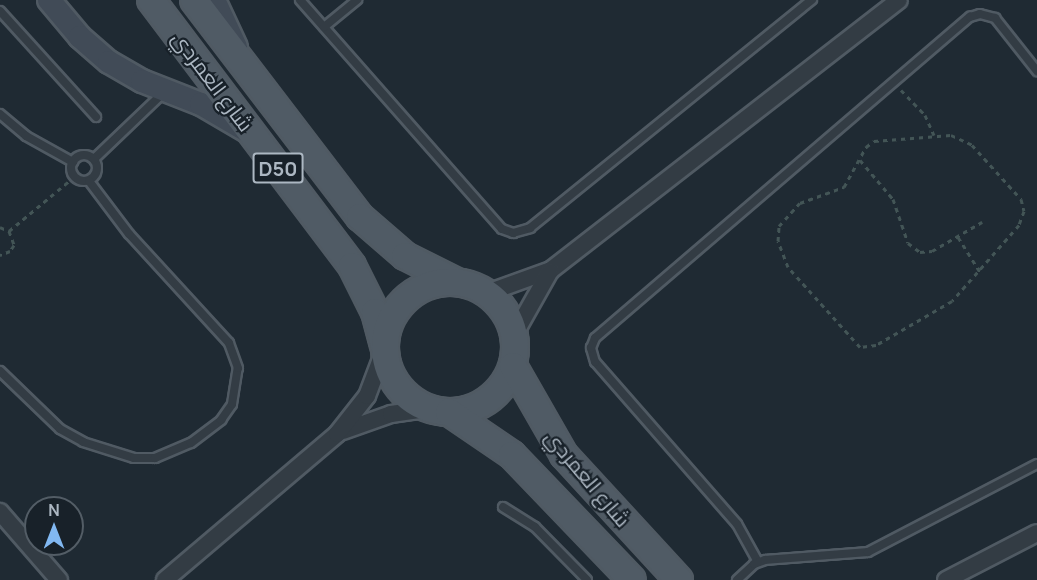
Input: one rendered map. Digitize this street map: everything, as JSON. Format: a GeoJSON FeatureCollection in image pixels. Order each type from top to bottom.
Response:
{"type":"FeatureCollection","features":[{"type":"Feature","properties":{"kind":"main road","name":"شارع العمردي"},"geometry":{"type":"LineString","coordinates":[[151,0],[352,266],[375,312],[384,349]]}},
{"type":"Feature","properties":{"kind":"main road","name":"شارع العمردي"},"geometry":{"type":"LineString","coordinates":[[194,0],[360,217],[405,256],[458,283]]}},
{"type":"Feature","properties":{"kind":"main road"},"geometry":{"type":"LineString","coordinates":[[458,283],[487,293],[505,312],[514,335],[513,366],[502,387],[483,403],[439,411],[398,387],[384,349],[390,320],[407,298],[431,285],[458,283]]}},
{"type":"Feature","properties":{"kind":"main road","name":"شارع العمردي"},"geometry":{"type":"LineString","coordinates":[[513,366],[564,455],[680,580]]}},
{"type":"Feature","properties":{"kind":"main road","name":"شارع العمردي"},"geometry":{"type":"LineString","coordinates":[[439,411],[512,455],[632,580]]}},
{"type":"Feature","properties":{"kind":"street"},"geometry":{"type":"LineString","coordinates":[[49,0],[81,37],[109,62],[165,90],[201,104],[252,134]]}},
{"type":"Feature","properties":{"kind":"street"},"geometry":{"type":"LineString","coordinates":[[214,0],[241,60]]}},
{"type":"Feature","properties":{"kind":"street"},"geometry":{"type":"LineString","coordinates":[[487,293],[551,270],[898,0]]}},
{"type":"Feature","properties":{"kind":"street"},"geometry":{"type":"LineString","coordinates":[[514,335],[551,270]]}},
{"type":"Feature","properties":{"kind":"street"},"geometry":{"type":"LineString","coordinates":[[165,580],[337,434],[367,396],[384,349]]}},
{"type":"Feature","properties":{"kind":"street"},"geometry":{"type":"LineString","coordinates":[[337,434],[381,417],[439,411]]}},
{"type":"Feature","properties":{"kind":"street"},"geometry":{"type":"LineString","coordinates":[[0,512],[59,580]]}},
{"type":"Feature","properties":{"kind":"street"},"geometry":{"type":"LineString","coordinates":[[946,580],[1037,533]]}},
{"type":"Feature","properties":{"kind":"lane"},"geometry":{"type":"LineString","coordinates":[[300,0],[502,229],[519,233],[530,228],[812,0]]}},
{"type":"Feature","properties":{"kind":"lane"},"geometry":{"type":"LineString","coordinates":[[324,27],[357,0]]}},
{"type":"Feature","properties":{"kind":"lane"},"geometry":{"type":"LineString","coordinates":[[0,11],[96,117]]}},
{"type":"Feature","properties":{"kind":"lane"},"geometry":{"type":"LineString","coordinates":[[758,562],[737,524],[595,362],[592,343],[597,334],[970,17],[980,14],[999,22],[1037,71]]}},
{"type":"Feature","properties":{"kind":"lane"},"geometry":{"type":"LineString","coordinates":[[94,159],[165,90]]}},
{"type":"Feature","properties":{"kind":"lane"},"geometry":{"type":"LineString","coordinates":[[0,114],[26,135],[73,162]]}},
{"type":"Feature","properties":{"kind":"lane"},"geometry":{"type":"LineString","coordinates":[[73,162],[82,155],[94,159]]}},
{"type":"Feature","properties":{"kind":"lane"},"geometry":{"type":"LineString","coordinates":[[89,181],[97,171],[94,159]]}},
{"type":"Feature","properties":{"kind":"lane"},"geometry":{"type":"LineString","coordinates":[[0,371],[60,429],[83,442],[134,458],[154,458],[191,443],[221,420],[232,404],[238,368],[230,344],[151,259],[89,181],[74,177],[73,162]]}},
{"type":"Feature","properties":{"kind":"lane"},"geometry":{"type":"LineString","coordinates":[[737,580],[758,562],[868,552],[1037,464]]}},
{"type":"Feature","properties":{"kind":"lane"},"geometry":{"type":"LineString","coordinates":[[503,507],[542,533],[587,580]]}},
{"type":"Feature","properties":{"kind":"path"},"geometry":{"type":"LineString","coordinates":[[894,82],[925,116],[934,135]]}},
{"type":"Feature","properties":{"kind":"path"},"geometry":{"type":"LineString","coordinates":[[934,135],[959,137],[972,145],[1024,203],[1019,225],[980,272],[952,301],[919,322],[895,332],[870,348],[857,345],[788,267],[777,233],[783,219],[800,203],[844,187],[860,160],[874,141],[934,135]]}},
{"type":"Feature","properties":{"kind":"path"},"geometry":{"type":"LineString","coordinates":[[860,160],[893,199],[904,235],[913,249],[932,251],[982,222]]}},
{"type":"Feature","properties":{"kind":"path"},"geometry":{"type":"LineString","coordinates":[[9,231],[74,177]]}},
{"type":"Feature","properties":{"kind":"path"},"geometry":{"type":"LineString","coordinates":[[0,227],[9,231],[14,244],[10,251],[0,255]]}},
{"type":"Feature","properties":{"kind":"path"},"geometry":{"type":"LineString","coordinates":[[957,237],[980,272]]}}]}
